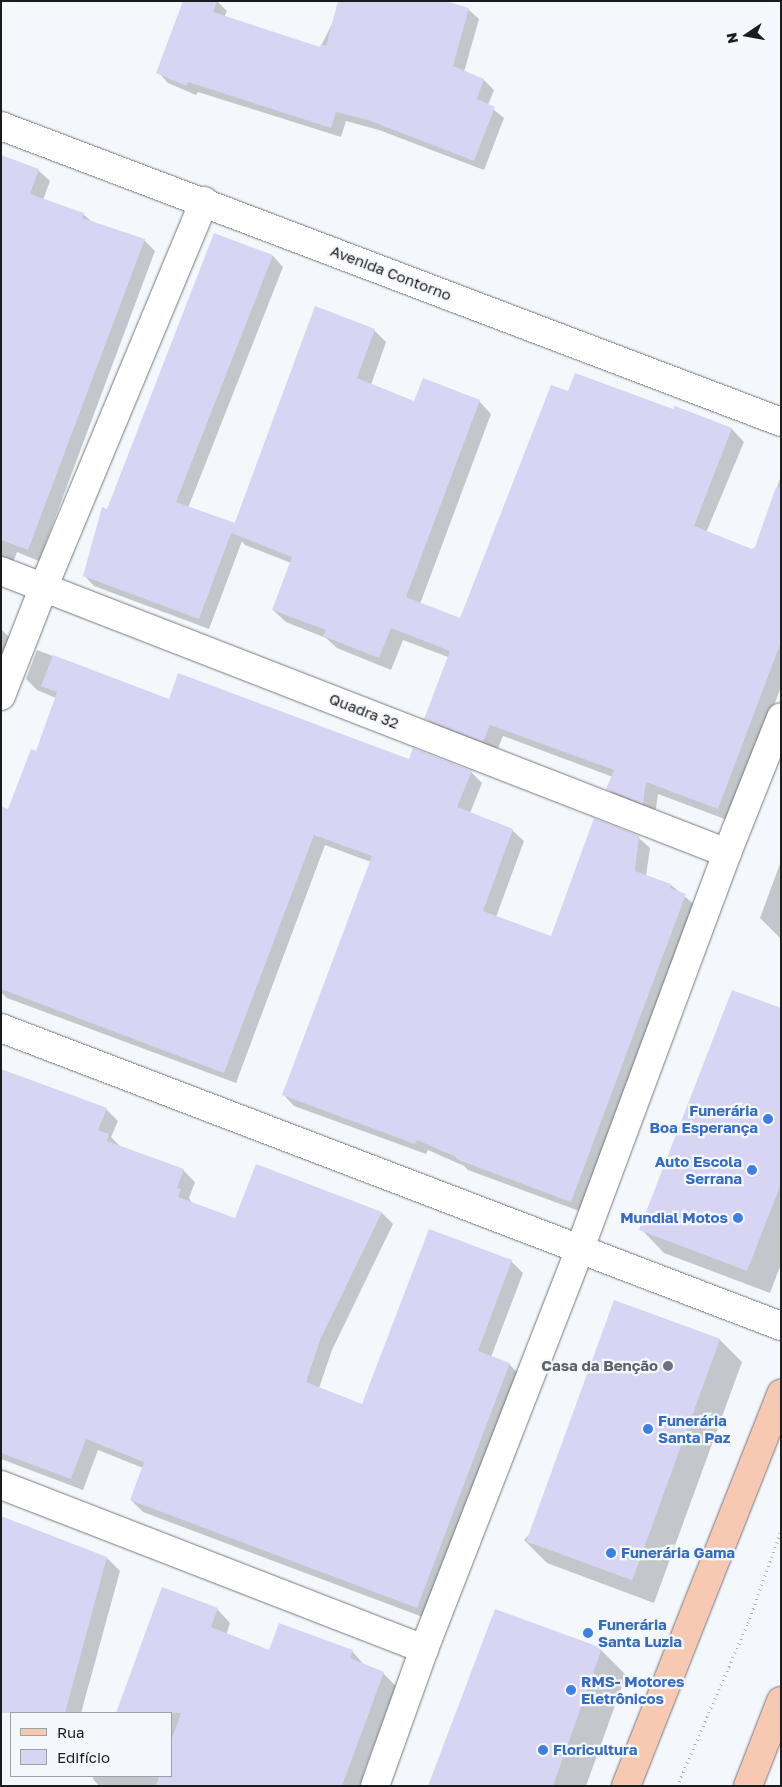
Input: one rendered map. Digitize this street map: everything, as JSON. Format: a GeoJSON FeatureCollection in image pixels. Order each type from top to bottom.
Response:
{"type":"FeatureCollection","features":[{"type":"Feature","properties":{"kind":"main road"},"geometry":{"type":"LineString","coordinates":[[626,1786],[781,1394]]}},
{"type":"Feature","properties":{"kind":"main road"},"geometry":{"type":"LineString","coordinates":[[748,1786],[781,1700]]}},
{"type":"Feature","properties":{"kind":"street","name":"Avenida Contorno"},"geometry":{"type":"LineString","coordinates":[[1,126],[204,201],[781,422]]}},
{"type":"Feature","properties":{"kind":"street"},"geometry":{"type":"LineString","coordinates":[[1,696],[44,586],[204,201]]}},
{"type":"Feature","properties":{"kind":"street","name":"Quadra 32"},"geometry":{"type":"LineString","coordinates":[[1,571],[44,586],[727,853]]}},
{"type":"Feature","properties":{"kind":"street"},"geometry":{"type":"LineString","coordinates":[[375,1786],[424,1649],[579,1251],[727,853],[781,717]]}},
{"type":"Feature","properties":{"kind":"street"},"geometry":{"type":"LineString","coordinates":[[1,1028],[579,1251],[781,1326]]}},
{"type":"Feature","properties":{"kind":"street"},"geometry":{"type":"LineString","coordinates":[[1,1485],[424,1649]]}},
{"type":"Feature","properties":{"kind":"path"},"geometry":{"type":"LineString","coordinates":[[678,1786],[748,1623],[781,1531]]}},
{"type":"Feature","properties":{"kind":"building"},"geometry":{"type":"Polygon","coordinates":[[[183,1],[217,1],[213,12],[320,47],[321,44],[326,46],[338,1],[446,1],[469,8],[453,66],[484,79],[477,99],[495,107],[474,161],[368,120],[336,112],[331,128],[188,82],[186,86],[156,73],[183,1]]]}},
{"type":"Feature","properties":{"kind":"building"},"geometry":{"type":"Polygon","coordinates":[[[1,155],[39,169],[30,194],[84,213],[82,218],[145,239],[28,550],[1,540],[1,155]]]}},
{"type":"Feature","properties":{"kind":"building"},"geometry":{"type":"Polygon","coordinates":[[[214,233],[273,255],[176,502],[235,523],[199,619],[83,576],[102,507],[107,509],[214,233]]]}},
{"type":"Feature","properties":{"kind":"building"},"geometry":{"type":"Polygon","coordinates":[[[315,306],[375,329],[357,378],[414,401],[423,378],[480,400],[406,597],[460,618],[551,385],[568,391],[575,373],[673,409],[675,406],[732,428],[694,526],[752,549],[755,547],[776,487],[781,488],[781,642],[718,809],[646,782],[643,804],[606,789],[614,770],[490,725],[483,742],[424,719],[450,651],[391,628],[379,658],[323,636],[326,630],[272,610],[292,557],[231,533],[315,306]]]}},
{"type":"Feature","properties":{"kind":"building"},"geometry":{"type":"Polygon","coordinates":[[[53,655],[169,699],[178,673],[409,759],[413,748],[472,771],[457,807],[513,829],[483,911],[551,936],[594,818],[639,836],[635,871],[671,884],[670,888],[686,894],[571,1202],[456,1159],[456,1157],[417,1140],[415,1144],[282,1095],[372,856],[314,835],[224,1073],[1,989],[1,806],[8,809],[31,749],[36,751],[57,692],[41,686],[53,655]]]}},
{"type":"Feature","properties":{"kind":"building"},"geometry":{"type":"Polygon","coordinates":[[[732,990],[781,1008],[781,1184],[747,1271],[639,1230],[732,990]]]}},
{"type":"Feature","properties":{"kind":"building"},"geometry":{"type":"Polygon","coordinates":[[[1,1069],[107,1108],[98,1130],[109,1134],[107,1141],[184,1169],[177,1188],[181,1189],[178,1197],[235,1218],[256,1164],[382,1212],[321,1338],[306,1382],[362,1404],[429,1229],[512,1260],[478,1351],[510,1363],[417,1608],[130,1500],[144,1462],[86,1439],[71,1479],[1,1453],[1,1069]]]}},
{"type":"Feature","properties":{"kind":"building"},"geometry":{"type":"Polygon","coordinates":[[[614,1300],[720,1339],[632,1580],[526,1542],[614,1300]]]}},
{"type":"Feature","properties":{"kind":"building"},"geometry":{"type":"Polygon","coordinates":[[[1,1516],[107,1557],[65,1712],[1,1713],[1,1516]]]}},
{"type":"Feature","properties":{"kind":"building"},"geometry":{"type":"Polygon","coordinates":[[[162,1587],[218,1608],[211,1627],[269,1650],[279,1623],[353,1650],[350,1658],[384,1672],[342,1786],[156,1786],[159,1777],[172,1777],[172,1738],[181,1713],[116,1712],[162,1587]]]}},
{"type":"Feature","properties":{"kind":"building"},"geometry":{"type":"Polygon","coordinates":[[[495,1609],[602,1648],[553,1786],[428,1786],[495,1609]]]}},
{"type":"Feature","properties":{"kind":"place","name":"Funerária Boa Esperança"},"geometry":{"type":"Point","coordinates":[768,1119]}},
{"type":"Feature","properties":{"kind":"place","name":"Auto Escola Serrana"},"geometry":{"type":"Point","coordinates":[752,1170]}},
{"type":"Feature","properties":{"kind":"place","name":"Mundial Motos"},"geometry":{"type":"Point","coordinates":[738,1218]}},
{"type":"Feature","properties":{"kind":"place","name":"Casa da Benção"},"geometry":{"type":"Point","coordinates":[668,1366]}},
{"type":"Feature","properties":{"kind":"place","name":"Funerária Santa Paz"},"geometry":{"type":"Point","coordinates":[648,1429]}},
{"type":"Feature","properties":{"kind":"place","name":"Funerária Gama"},"geometry":{"type":"Point","coordinates":[611,1553]}},
{"type":"Feature","properties":{"kind":"place","name":"Funerária Santa Luzia"},"geometry":{"type":"Point","coordinates":[588,1633]}},
{"type":"Feature","properties":{"kind":"place","name":"RMS- Motores Eletrônicos"},"geometry":{"type":"Point","coordinates":[571,1690]}},
{"type":"Feature","properties":{"kind":"place","name":"Floricultura"},"geometry":{"type":"Point","coordinates":[543,1750]}}]}
